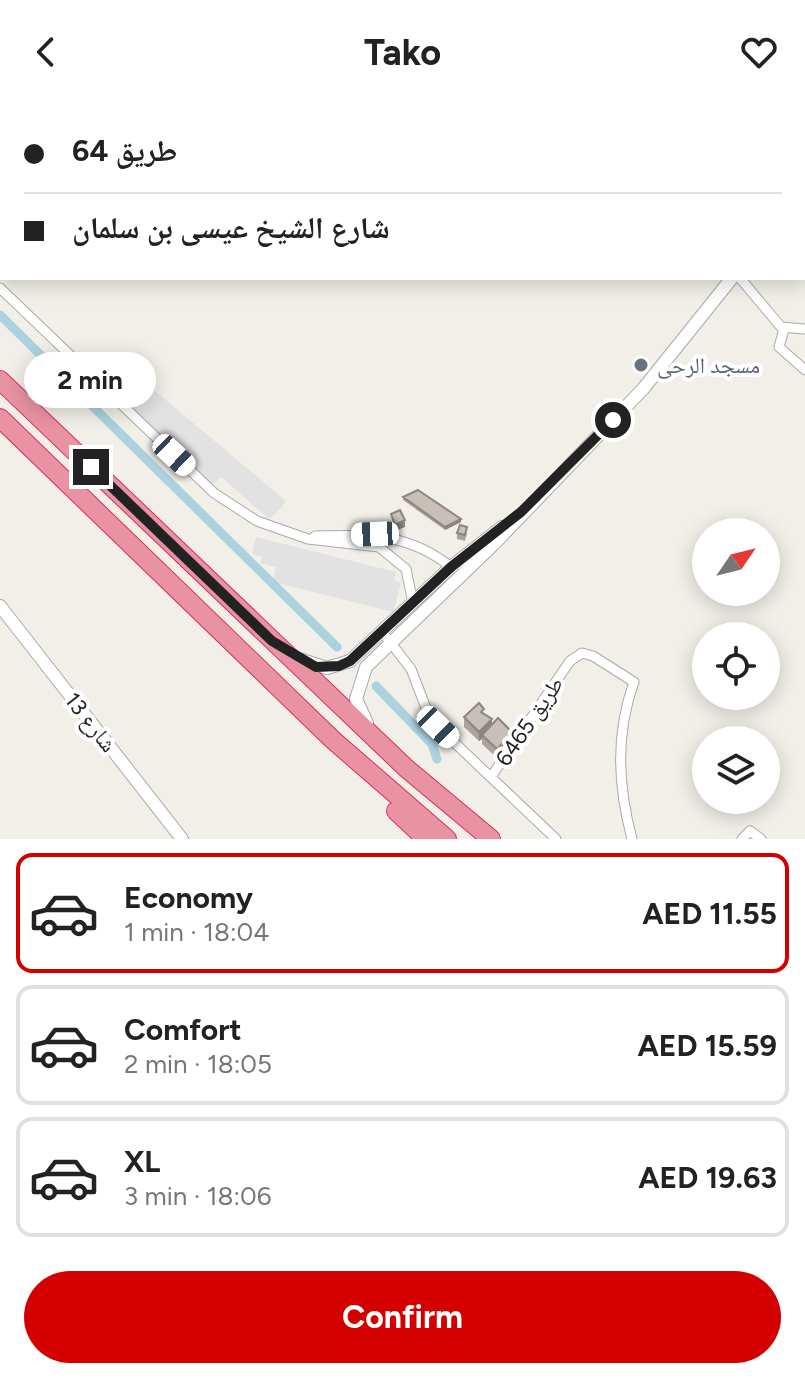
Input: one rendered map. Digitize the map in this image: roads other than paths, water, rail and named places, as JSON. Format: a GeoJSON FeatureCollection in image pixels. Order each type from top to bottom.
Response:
{"type":"FeatureCollection","features":[{"type":"Feature","properties":{"kind":"highway"},"geometry":{"type":"LineString","coordinates":[[0,380],[406,768],[491,839]]}},
{"type":"Feature","properties":{"kind":"highway"},"geometry":{"type":"LineString","coordinates":[[0,418],[333,740],[447,839]]}},
{"type":"Feature","properties":{"kind":"highway"},"geometry":{"type":"LineString","coordinates":[[333,740],[372,787],[426,839]]}},
{"type":"Feature","properties":{"kind":"street"},"geometry":{"type":"LineString","coordinates":[[272,641],[304,663],[327,668],[350,661],[386,637],[521,512],[666,364],[730,280]]}},
{"type":"Feature","properties":{"kind":"street"},"geometry":{"type":"LineString","coordinates":[[742,280],[784,329],[805,329]]}},
{"type":"Feature","properties":{"kind":"street"},"geometry":{"type":"LineString","coordinates":[[0,288],[214,493],[257,521],[317,541],[373,539],[410,544],[456,572]]}},
{"type":"Feature","properties":{"kind":"street"},"geometry":{"type":"LineString","coordinates":[[784,329],[779,347],[805,370]]}},
{"type":"Feature","properties":{"kind":"street"},"geometry":{"type":"LineString","coordinates":[[373,539],[406,569],[413,603]]}},
{"type":"Feature","properties":{"kind":"street"},"geometry":{"type":"LineString","coordinates":[[406,768],[357,709],[360,677],[413,603],[456,572]]}},
{"type":"Feature","properties":{"kind":"street","name":"شارع 13"},"geometry":{"type":"LineString","coordinates":[[0,606],[182,839]]}},
{"type":"Feature","properties":{"kind":"street","name":"طريق 6465"},"geometry":{"type":"LineString","coordinates":[[386,637],[415,676],[431,718],[491,777],[575,656],[593,656],[634,682],[619,750],[620,795],[632,839]]}},
{"type":"Feature","properties":{"kind":"street"},"geometry":{"type":"LineString","coordinates":[[491,777],[556,839]]}},
{"type":"Feature","properties":{"kind":"street"},"geometry":{"type":"LineString","coordinates":[[742,839],[750,831],[761,839]]}},
{"type":"Feature","properties":{"kind":"waterway"},"geometry":{"type":"LineString","coordinates":[[0,315],[337,647]]}},
{"type":"Feature","properties":{"kind":"waterway"},"geometry":{"type":"LineString","coordinates":[[376,686],[432,744],[437,759]]}},
{"type":"Feature","properties":{"kind":"place","name":"مسجد الرحى"},"geometry":{"type":"Point","coordinates":[641,365]}}]}
